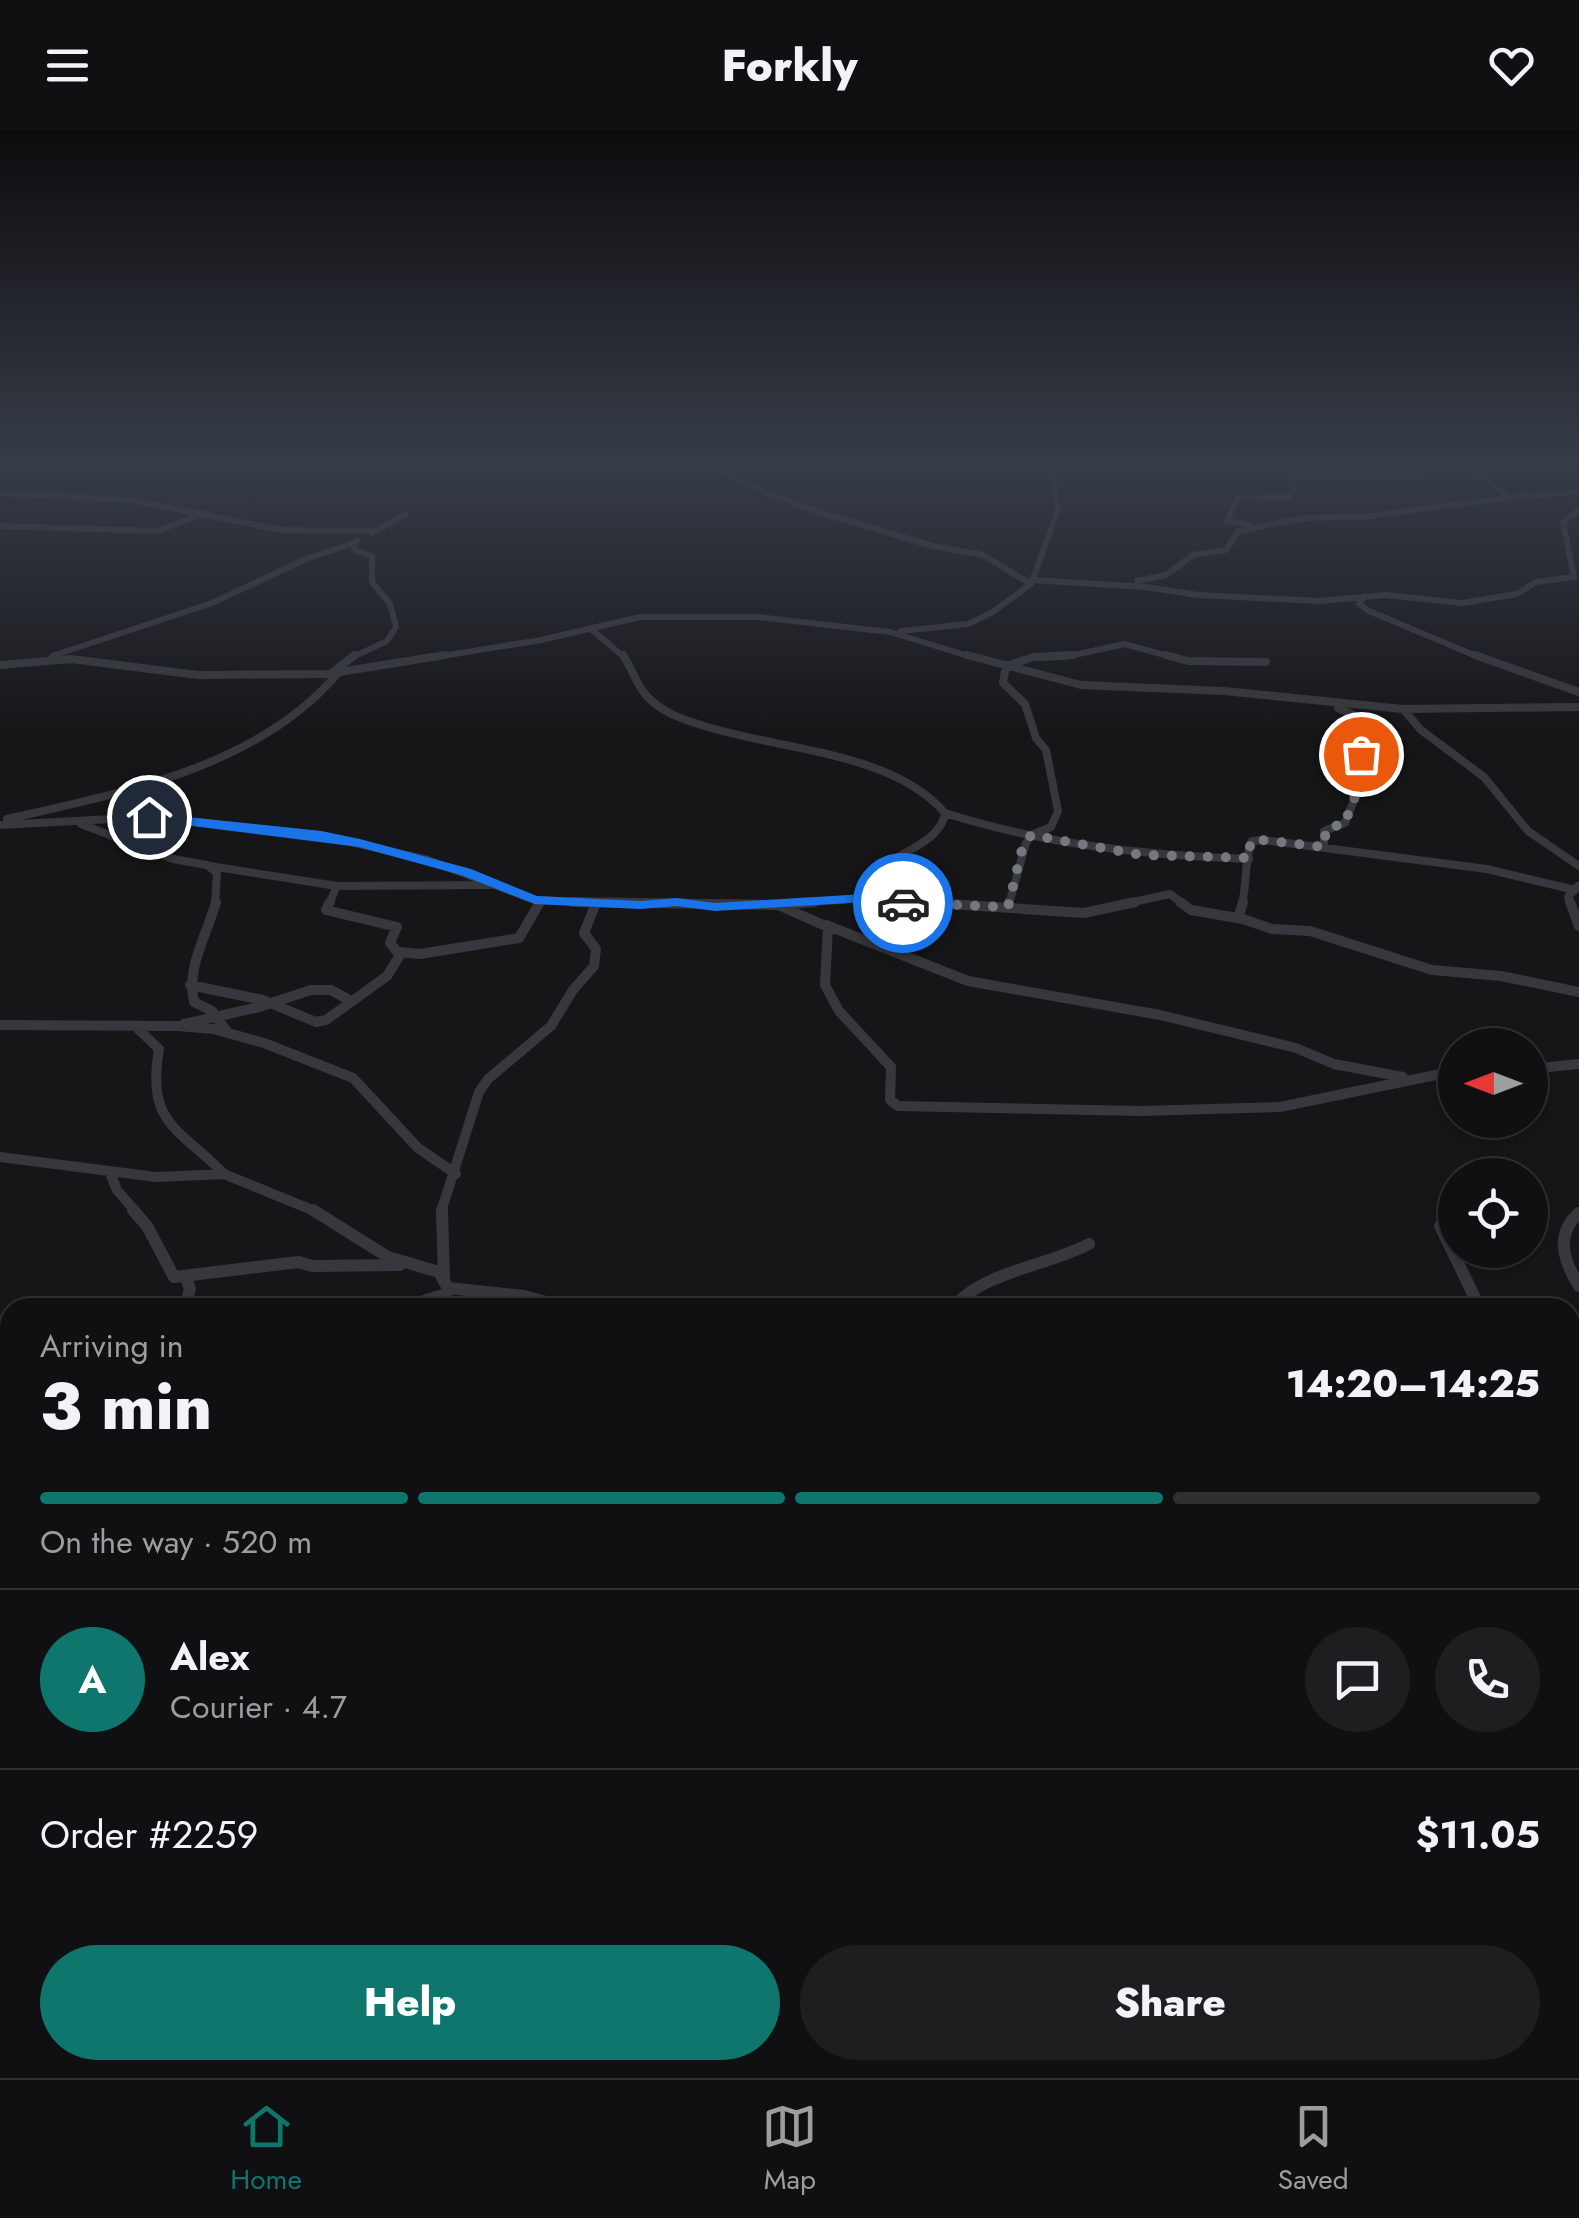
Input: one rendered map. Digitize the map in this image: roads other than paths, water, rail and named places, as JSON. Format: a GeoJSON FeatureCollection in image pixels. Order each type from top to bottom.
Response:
{"type":"FeatureCollection","features":[{"type":"Feature","properties":{"kind":"street"},"geometry":{"type":"LineString","coordinates":[[46,659],[101,636],[233,595],[327,550]]}},
{"type":"Feature","properties":{"kind":"street"},"geometry":{"type":"LineString","coordinates":[[327,674],[353,656],[387,641],[396,628],[390,604],[372,582],[372,556],[354,550]]}},
{"type":"Feature","properties":{"kind":"street"},"geometry":{"type":"LineString","coordinates":[[955,550],[983,555],[1032,582],[1106,584],[1191,595],[1308,601],[1366,595],[1474,602],[1516,594],[1536,582],[1574,577],[1569,550]]}},
{"type":"Feature","properties":{"kind":"street"},"geometry":{"type":"LineString","coordinates":[[890,632],[949,627],[991,614],[1032,582],[1044,550]]}},
{"type":"Feature","properties":{"kind":"street"},"geometry":{"type":"LineString","coordinates":[[1106,584],[1166,576],[1194,555],[1226,550]]}},
{"type":"Feature","properties":{"kind":"street"},"geometry":{"type":"LineString","coordinates":[[1366,595],[1359,604],[1369,611],[1515,672],[1579,692]]}},
{"type":"Feature","properties":{"kind":"street"},"geometry":{"type":"LineString","coordinates":[[0,665],[46,659],[94,661],[198,675],[338,674],[541,640],[624,619],[673,615],[796,618],[890,632],[1082,685],[1224,690],[1403,710],[1576,707],[1579,716]]}},
{"type":"Feature","properties":{"kind":"street"},"geometry":{"type":"LineString","coordinates":[[947,647],[949,627]]}},
{"type":"Feature","properties":{"kind":"street"},"geometry":{"type":"LineString","coordinates":[[590,628],[609,638],[630,665],[638,686],[661,708],[696,724],[757,742],[890,773],[939,802],[945,813],[944,823],[933,836],[883,865]]}},
{"type":"Feature","properties":{"kind":"street"},"geometry":{"type":"LineString","coordinates":[[1006,666],[1124,644],[1188,662],[1266,662]]}},
{"type":"Feature","properties":{"kind":"street"},"geometry":{"type":"LineString","coordinates":[[1006,666],[1003,684],[1025,704],[1036,738],[1045,746],[1058,811],[1051,827],[1031,835],[1022,849],[1008,907]]}},
{"type":"Feature","properties":{"kind":"street"},"geometry":{"type":"LineString","coordinates":[[0,823],[122,790],[260,738],[300,715],[338,674]]}},
{"type":"Feature","properties":{"kind":"street"},"geometry":{"type":"LineString","coordinates":[[1323,702],[1369,722],[1356,736],[1363,760],[1356,768],[1354,800],[1346,823],[1324,831],[1324,847]]}},
{"type":"Feature","properties":{"kind":"street"},"geometry":{"type":"LineString","coordinates":[[1403,710],[1421,730],[1484,777],[1528,831],[1579,866]]}},
{"type":"Feature","properties":{"kind":"street"},"geometry":{"type":"LineString","coordinates":[[945,813],[1000,831],[1141,855],[1250,858]]}},
{"type":"Feature","properties":{"kind":"street"},"geometry":{"type":"LineString","coordinates":[[0,823],[149,817],[321,835],[404,853],[541,900],[778,905],[865,898],[1084,913],[1170,894],[1191,910],[1272,929],[1310,930],[1357,942],[1432,970],[1501,976],[1575,991],[1579,980]]}},
{"type":"Feature","properties":{"kind":"street"},"geometry":{"type":"LineString","coordinates":[[76,822],[173,858],[336,886],[497,884]]}},
{"type":"Feature","properties":{"kind":"street"},"geometry":{"type":"LineString","coordinates":[[1238,918],[1250,880],[1247,850],[1252,840],[1497,869],[1577,888]]}},
{"type":"Feature","properties":{"kind":"street"},"geometry":{"type":"LineString","coordinates":[[210,866],[218,877]]}},
{"type":"Feature","properties":{"kind":"street"},"geometry":{"type":"LineString","coordinates":[[228,1033],[216,1015],[194,1002],[190,985],[218,877],[230,869]]}},
{"type":"Feature","properties":{"kind":"street"},"geometry":{"type":"LineString","coordinates":[[336,886],[326,910],[397,927],[390,943],[400,952],[420,954],[519,938],[541,900]]}},
{"type":"Feature","properties":{"kind":"street"},"geometry":{"type":"LineString","coordinates":[[1577,888],[1568,897],[1568,904],[1579,926]]}},
{"type":"Feature","properties":{"kind":"street"},"geometry":{"type":"LineString","coordinates":[[445,1292],[440,1216],[482,1085],[551,1026],[573,990],[594,966],[596,949],[584,933],[596,903]]}},
{"type":"Feature","properties":{"kind":"street"},"geometry":{"type":"LineString","coordinates":[[778,905],[968,981],[1160,1014],[1296,1048],[1334,1064],[1409,1078]]}},
{"type":"Feature","properties":{"kind":"street"},"geometry":{"type":"LineString","coordinates":[[826,926],[830,938],[823,974],[827,990],[853,1027],[892,1067],[890,1100],[898,1106],[1219,1111],[1280,1108],[1438,1074]]}},
{"type":"Feature","properties":{"kind":"street"},"geometry":{"type":"LineString","coordinates":[[190,985],[271,1004],[316,1022],[325,1021],[387,976],[400,952]]}},
{"type":"Feature","properties":{"kind":"street"},"geometry":{"type":"LineString","coordinates":[[178,1026],[271,1004],[295,991],[336,990],[351,1002]]}},
{"type":"Feature","properties":{"kind":"street"},"geometry":{"type":"LineString","coordinates":[[0,1026],[178,1026],[228,1033],[352,1078],[382,1112],[396,1120],[418,1148],[456,1174]]}},
{"type":"Feature","properties":{"kind":"street"},"geometry":{"type":"LineString","coordinates":[[138,1028],[158,1049],[151,1085],[160,1110],[224,1174]]}},
{"type":"Feature","properties":{"kind":"street"},"geometry":{"type":"LineString","coordinates":[[1548,1067],[1579,1064]]}},
{"type":"Feature","properties":{"kind":"street"},"geometry":{"type":"LineString","coordinates":[[0,1157],[156,1177],[224,1174],[304,1204],[362,1242],[411,1264]]}},
{"type":"Feature","properties":{"kind":"street"},"geometry":{"type":"LineString","coordinates":[[110,1173],[117,1191],[152,1234],[166,1271],[174,1277],[282,1263],[411,1264],[430,1267],[445,1292]]}},
{"type":"Feature","properties":{"kind":"street"},"geometry":{"type":"LineString","coordinates":[[1579,1213],[1569,1220],[1562,1242],[1565,1260],[1579,1286]]}},
{"type":"Feature","properties":{"kind":"street"},"geometry":{"type":"LineString","coordinates":[[961,1298],[994,1277],[1041,1266],[1090,1244]]}},
{"type":"Feature","properties":{"kind":"street"},"geometry":{"type":"LineString","coordinates":[[1460,1268],[1475,1298]]}},
{"type":"Feature","properties":{"kind":"street"},"geometry":{"type":"LineString","coordinates":[[186,1278],[188,1298]]}},
{"type":"Feature","properties":{"kind":"street"},"geometry":{"type":"LineString","coordinates":[[445,1292],[531,1298]]}}]}
